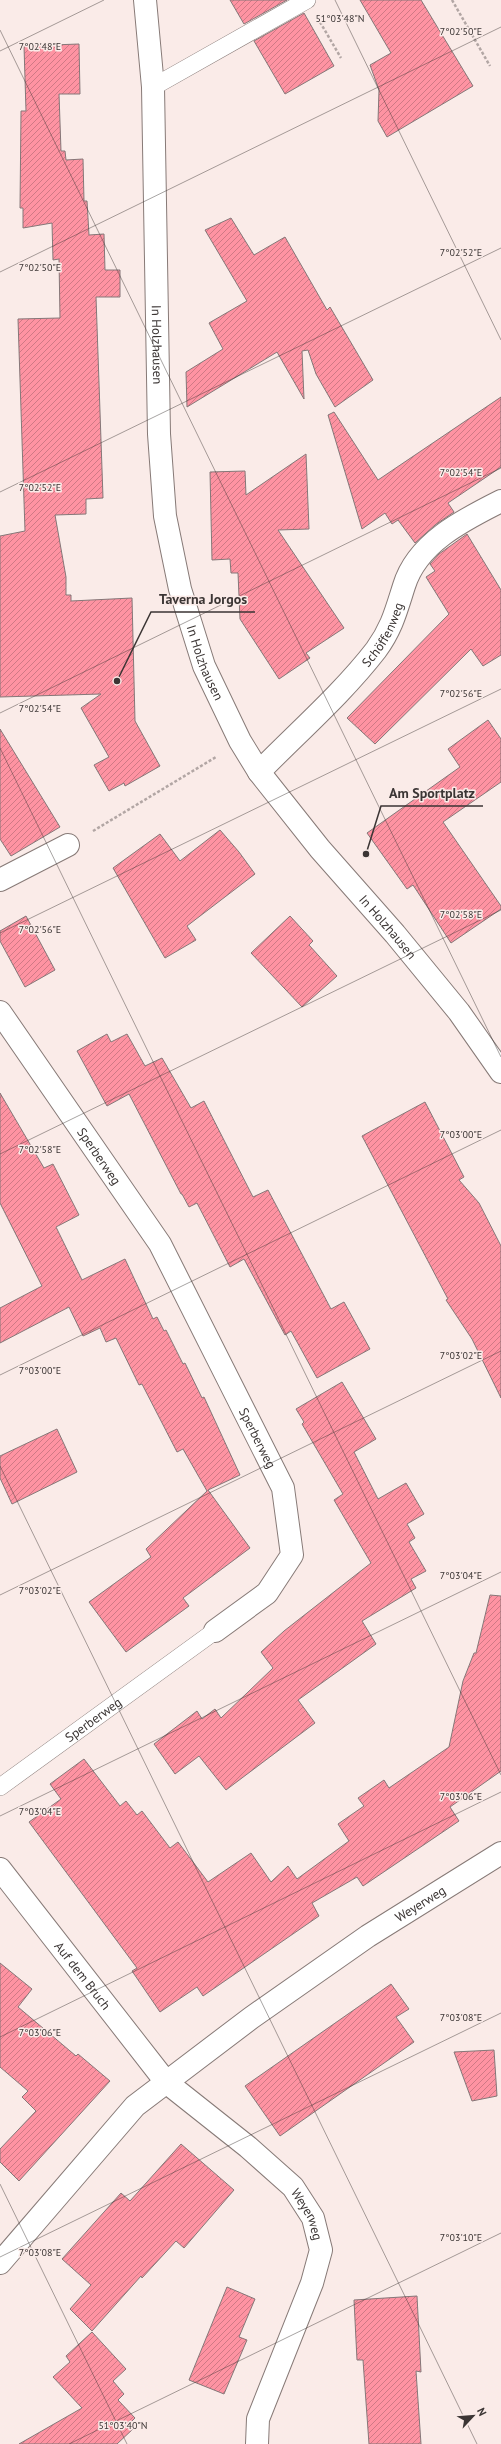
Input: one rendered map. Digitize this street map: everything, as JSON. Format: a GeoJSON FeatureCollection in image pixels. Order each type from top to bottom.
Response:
{"type":"FeatureCollection","features":[{"type":"Feature","properties":{"kind":"street","name":"In Holzhausen"},"geometry":{"type":"LineString","coordinates":[[145,0],[153,87],[159,434],[165,516],[180,589],[204,666],[240,741],[259,772],[320,849],[395,934],[499,1061]]}},
{"type":"Feature","properties":{"kind":"street","name":"Schöffenweg"},"geometry":{"type":"LineString","coordinates":[[259,772],[368,660],[387,632],[399,607],[404,586],[413,565],[433,542],[474,515],[501,501]]}},
{"type":"Feature","properties":{"kind":"street"},"geometry":{"type":"LineString","coordinates":[[0,880],[68,845]]}},
{"type":"Feature","properties":{"kind":"street","name":"Sperberweg"},"geometry":{"type":"LineString","coordinates":[[0,1012],[160,1244],[283,1488],[292,1556],[267,1593],[214,1631]]}},
{"type":"Feature","properties":{"kind":"street","name":"Weyerweg"},"geometry":{"type":"LineString","coordinates":[[0,2263],[135,2106],[251,2018],[368,1936],[501,1853]]}},
{"type":"Feature","properties":{"kind":"street","name":"Auf dem Bruch"},"geometry":{"type":"LineString","coordinates":[[0,1869],[166,2082]]}},
{"type":"Feature","properties":{"kind":"street","name":"Weyerweg"},"geometry":{"type":"LineString","coordinates":[[166,2082],[248,2147],[294,2187],[313,2218],[321,2250],[312,2283],[258,2419],[257,2444]]}},
{"type":"Feature","properties":{"kind":"lane"},"geometry":{"type":"LineString","coordinates":[[153,87],[307,0]]}},
{"type":"Feature","properties":{"kind":"lane","name":"Sperberweg"},"geometry":{"type":"LineString","coordinates":[[0,1787],[214,1631]]}},
{"type":"Feature","properties":{"kind":"path"},"geometry":{"type":"LineString","coordinates":[[307,0],[341,58]]}},
{"type":"Feature","properties":{"kind":"path"},"geometry":{"type":"LineString","coordinates":[[452,0],[490,66]]}},
{"type":"Feature","properties":{"kind":"path"},"geometry":{"type":"LineString","coordinates":[[68,845],[201,767],[240,741]]}},
{"type":"Feature","properties":{"kind":"building"},"geometry":{"type":"Polygon","coordinates":[[[230,0],[287,0],[244,24],[230,0]]]}},
{"type":"Feature","properties":{"kind":"building"},"geometry":{"type":"Polygon","coordinates":[[[360,0],[421,0],[473,86],[387,137],[378,121],[379,90],[370,65],[391,53],[360,0]]]}},
{"type":"Feature","properties":{"kind":"building"},"geometry":{"type":"Polygon","coordinates":[[[304,13],[334,66],[285,94],[254,41],[304,13]]]}},
{"type":"Feature","properties":{"kind":"building"},"geometry":{"type":"Polygon","coordinates":[[[79,44],[80,94],[59,94],[61,151],[65,151],[66,160],[83,159],[84,201],[87,201],[89,235],[104,234],[105,270],[120,270],[120,297],[96,297],[103,498],[86,499],[86,514],[55,515],[66,577],[66,595],[71,595],[71,601],[132,598],[135,721],[160,766],[125,786],[124,783],[109,791],[94,765],[109,757],[81,708],[101,694],[0,697],[0,536],[25,531],[18,319],[60,318],[59,259],[53,260],[52,223],[23,228],[23,208],[20,208],[21,111],[26,111],[24,46],[79,44]]]}},
{"type":"Feature","properties":{"kind":"building"},"geometry":{"type":"Polygon","coordinates":[[[231,218],[254,255],[285,237],[327,310],[330,307],[373,380],[335,407],[316,374],[308,350],[302,351],[304,399],[277,352],[187,407],[186,372],[223,349],[209,323],[247,301],[205,230],[231,218]]]}},
{"type":"Feature","properties":{"kind":"building"},"geometry":{"type":"Polygon","coordinates":[[[501,397],[501,467],[448,503],[454,512],[435,525],[415,543],[398,520],[392,524],[385,513],[362,529],[328,415],[334,412],[378,480],[501,397]]]}},
{"type":"Feature","properties":{"kind":"building"},"geometry":{"type":"Polygon","coordinates":[[[306,454],[309,529],[278,530],[344,628],[306,653],[310,658],[279,679],[240,619],[238,573],[231,573],[230,559],[212,560],[210,472],[245,471],[246,495],[306,454]]]}},
{"type":"Feature","properties":{"kind":"building"},"geometry":{"type":"Polygon","coordinates":[[[467,534],[501,590],[501,655],[483,666],[471,649],[375,744],[347,718],[449,614],[426,577],[435,571],[430,564],[439,554],[467,534]]]}},
{"type":"Feature","properties":{"kind":"building"},"geometry":{"type":"Polygon","coordinates":[[[488,720],[501,739],[501,782],[443,822],[501,906],[501,909],[451,943],[413,885],[407,889],[367,833],[460,767],[448,749],[488,720]]]}},
{"type":"Feature","properties":{"kind":"building"},"geometry":{"type":"Polygon","coordinates":[[[0,729],[60,827],[11,856],[0,839],[0,729]]]}},
{"type":"Feature","properties":{"kind":"building"},"geometry":{"type":"Polygon","coordinates":[[[220,830],[255,874],[187,926],[196,940],[165,958],[113,868],[160,834],[180,861],[220,830]]]}},
{"type":"Feature","properties":{"kind":"building"},"geometry":{"type":"Polygon","coordinates":[[[26,916],[55,970],[25,987],[0,941],[0,931],[26,916]]]}},
{"type":"Feature","properties":{"kind":"building"},"geometry":{"type":"Polygon","coordinates":[[[290,916],[313,941],[309,945],[337,976],[302,1007],[251,953],[290,916]]]}},
{"type":"Feature","properties":{"kind":"building"},"geometry":{"type":"Polygon","coordinates":[[[107,1034],[111,1042],[127,1034],[145,1066],[162,1058],[191,1108],[204,1101],[253,1197],[268,1190],[331,1309],[344,1302],[370,1349],[317,1378],[291,1331],[285,1335],[244,1259],[230,1267],[197,1203],[189,1207],[129,1094],[107,1106],[77,1051],[107,1034]]]}},
{"type":"Feature","properties":{"kind":"building"},"geometry":{"type":"Polygon","coordinates":[[[0,1093],[44,1168],[53,1164],[79,1215],[56,1227],[82,1280],[125,1259],[153,1319],[157,1317],[164,1331],[166,1330],[183,1364],[185,1363],[202,1398],[204,1397],[240,1475],[208,1490],[250,1548],[183,1598],[189,1606],[126,1652],[89,1602],[151,1557],[146,1549],[207,1491],[183,1449],[177,1452],[142,1384],[139,1385],[116,1338],[106,1342],[100,1328],[83,1336],[69,1307],[0,1343],[0,1308],[42,1286],[0,1203],[0,1093]]]}},
{"type":"Feature","properties":{"kind":"building"},"geometry":{"type":"Polygon","coordinates":[[[425,1102],[464,1177],[459,1180],[479,1203],[501,1246],[501,1398],[472,1339],[446,1300],[448,1299],[362,1136],[425,1102]]]}},
{"type":"Feature","properties":{"kind":"building"},"geometry":{"type":"Polygon","coordinates":[[[342,1382],[376,1439],[354,1452],[378,1499],[406,1483],[424,1514],[407,1524],[415,1538],[409,1542],[426,1571],[411,1579],[416,1588],[362,1621],[376,1644],[298,1700],[315,1723],[226,1790],[199,1756],[175,1774],[154,1744],[197,1711],[202,1719],[215,1709],[221,1718],[273,1668],[261,1652],[284,1631],[371,1563],[334,1500],[343,1494],[302,1424],[304,1422],[296,1409],[342,1382]]]}},
{"type":"Feature","properties":{"kind":"building"},"geometry":{"type":"Polygon","coordinates":[[[57,1429],[77,1472],[12,1504],[0,1478],[0,1456],[57,1429]]]}},
{"type":"Feature","properties":{"kind":"building"},"geometry":{"type":"Polygon","coordinates":[[[490,1595],[501,1596],[501,1771],[450,1807],[459,1821],[363,1886],[357,1877],[312,1903],[319,1916],[203,1996],[197,1987],[160,2012],[132,1971],[137,1968],[29,1822],[61,1799],[50,1784],[84,1759],[120,1806],[126,1801],[137,1815],[142,1811],[170,1848],[178,1842],[208,1882],[251,1853],[271,1882],[288,1866],[297,1879],[349,1841],[338,1824],[364,1806],[358,1798],[384,1780],[389,1788],[449,1747],[463,1681],[474,1653],[476,1653],[490,1595]]]}},
{"type":"Feature","properties":{"kind":"building"},"geometry":{"type":"Polygon","coordinates":[[[0,1963],[32,1989],[18,2007],[76,2056],[78,2054],[110,2081],[19,2181],[0,2162],[0,2149],[36,2111],[22,2097],[28,2091],[0,2067],[0,1963]]]}},
{"type":"Feature","properties":{"kind":"building"},"geometry":{"type":"Polygon","coordinates":[[[391,1984],[409,2009],[396,2017],[414,2042],[280,2136],[245,2086],[391,1984]]]}},
{"type":"Feature","properties":{"kind":"building"},"geometry":{"type":"Polygon","coordinates":[[[494,2050],[497,2096],[472,2101],[454,2052],[494,2050]]]}},
{"type":"Feature","properties":{"kind":"building"},"geometry":{"type":"Polygon","coordinates":[[[181,2144],[234,2190],[184,2248],[176,2241],[142,2278],[141,2276],[92,2331],[70,2309],[91,2285],[62,2259],[121,2193],[130,2201],[181,2144]]]}},
{"type":"Feature","properties":{"kind":"building"},"geometry":{"type":"Polygon","coordinates":[[[227,2287],[255,2299],[239,2337],[247,2340],[224,2394],[189,2380],[227,2287]]]}},
{"type":"Feature","properties":{"kind":"building"},"geometry":{"type":"Polygon","coordinates":[[[417,2296],[421,2372],[416,2371],[421,2444],[369,2444],[363,2360],[357,2360],[354,2300],[417,2296]]]}},
{"type":"Feature","properties":{"kind":"building"},"geometry":{"type":"Polygon","coordinates":[[[92,2332],[126,2369],[113,2381],[124,2394],[118,2400],[135,2418],[130,2423],[134,2428],[117,2444],[19,2444],[82,2408],[53,2377],[70,2362],[66,2356],[92,2332]]]}},
{"type":"Feature","properties":{"kind":"place","name":"Taverna Jorgos"},"geometry":{"type":"Point","coordinates":[117,681]}},
{"type":"Feature","properties":{"kind":"place","name":"Am Sportplatz"},"geometry":{"type":"Point","coordinates":[366,854]}}]}
